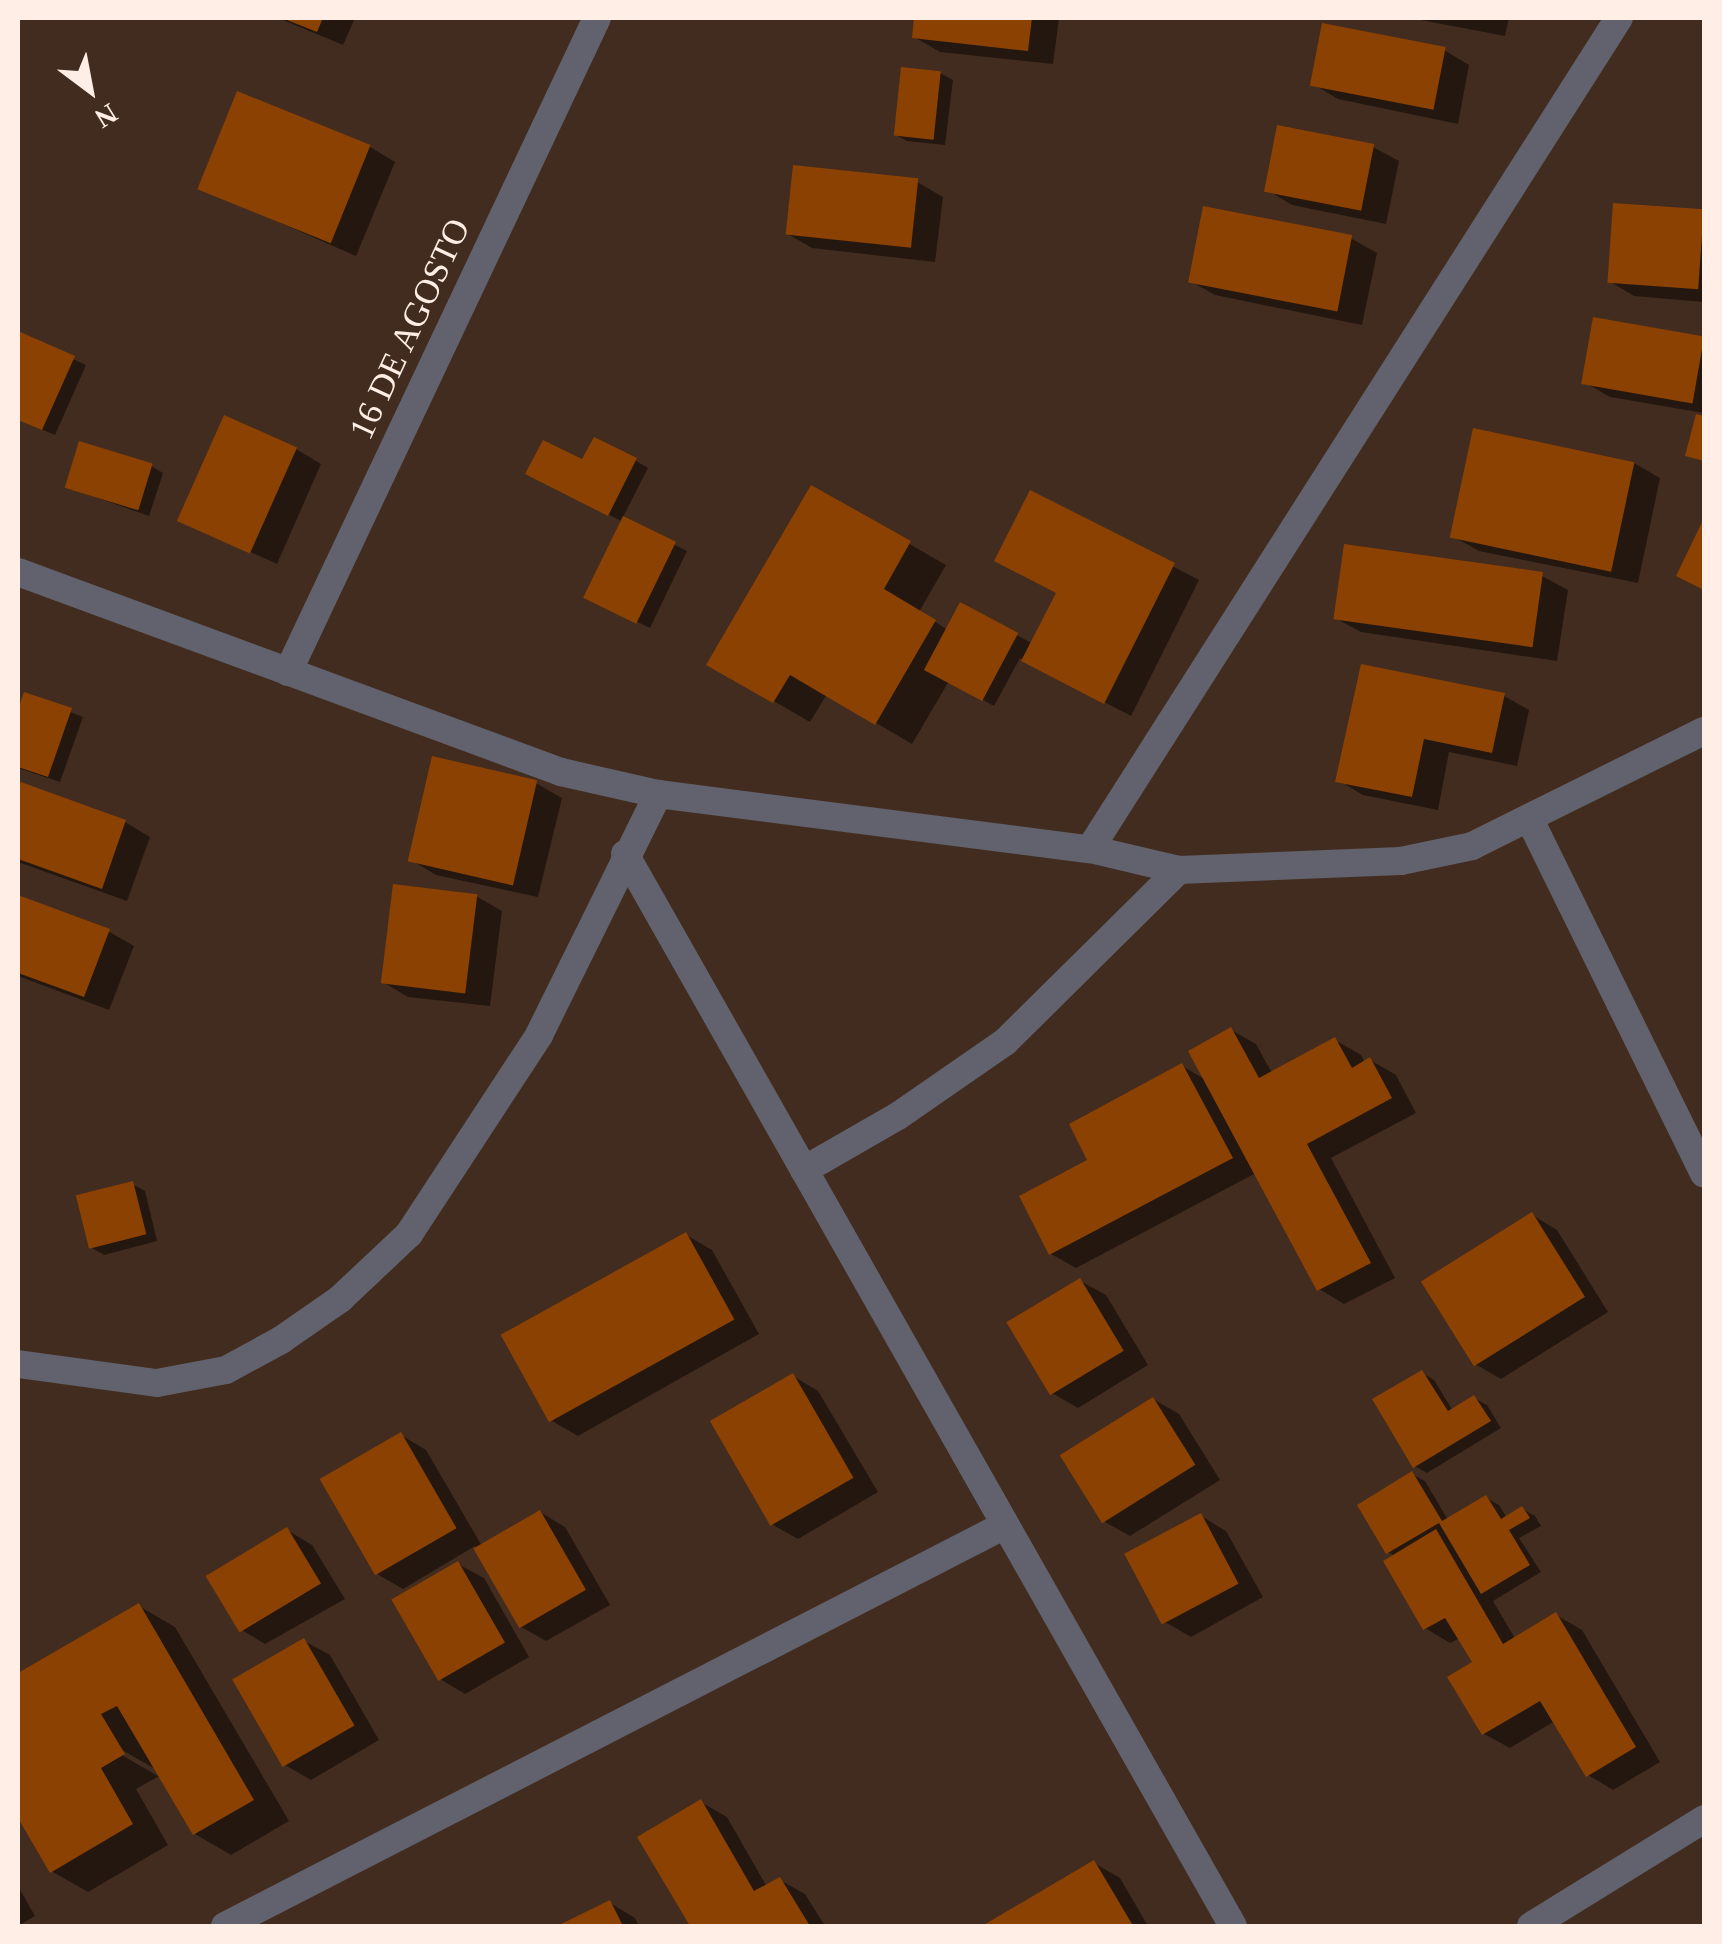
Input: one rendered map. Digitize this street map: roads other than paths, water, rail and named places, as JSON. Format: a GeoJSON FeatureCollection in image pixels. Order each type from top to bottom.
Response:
{"type":"FeatureCollection","features":[{"type":"Feature","properties":{"kind":"street","name":"16 DE AGOSTO"},"geometry":{"type":"LineString","coordinates":[[288,672],[597,18]]}},
{"type":"Feature","properties":{"kind":"street"},"geometry":{"type":"LineString","coordinates":[[1090,849],[1619,18]]}},
{"type":"Feature","properties":{"kind":"street"},"geometry":{"type":"LineString","coordinates":[[18,572],[561,772],[658,794],[1090,849],[1180,870],[1401,861],[1472,846],[1704,731]]}},
{"type":"Feature","properties":{"kind":"street"},"geometry":{"type":"LineString","coordinates":[[18,1364],[157,1383],[226,1370],[281,1340],[340,1299],[409,1234],[529,1051],[658,794]]}},
{"type":"Feature","properties":{"kind":"street"},"geometry":{"type":"LineString","coordinates":[[1530,820],[1704,1174]]}},
{"type":"Feature","properties":{"kind":"street"},"geometry":{"type":"LineString","coordinates":[[625,854],[1233,1926]]}},
{"type":"Feature","properties":{"kind":"street"},"geometry":{"type":"LineString","coordinates":[[804,1170],[898,1116],[1005,1042],[1180,870]]}},
{"type":"Feature","properties":{"kind":"street"},"geometry":{"type":"LineString","coordinates":[[225,1926],[1005,1525]]}},
{"type":"Feature","properties":{"kind":"street"},"geometry":{"type":"LineString","coordinates":[[1531,1926],[1700,1832]]}}]}
